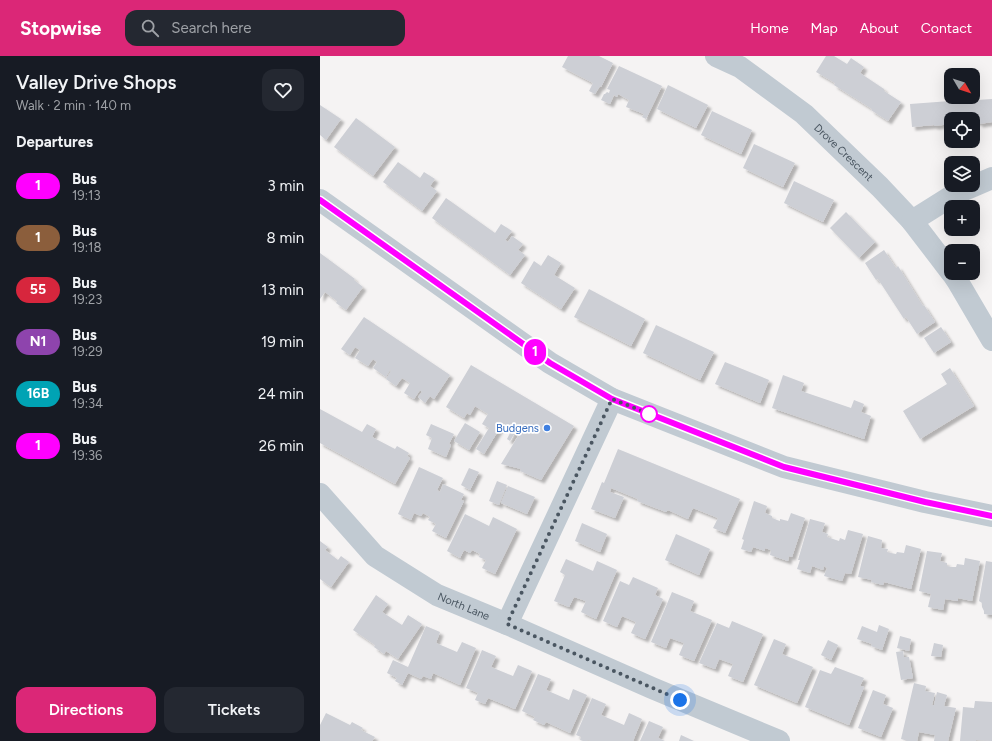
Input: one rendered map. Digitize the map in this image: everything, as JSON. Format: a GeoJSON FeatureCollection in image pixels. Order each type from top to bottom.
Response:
{"type":"FeatureCollection","features":[{"type":"Feature","properties":{"kind":"street","name":"Drove Crescent"},"geometry":{"type":"LineString","coordinates":[[716,56],[740,67],[804,114],[880,187],[912,221],[944,264]]}},
{"type":"Feature","properties":{"kind":"street"},"geometry":{"type":"LineString","coordinates":[[912,221],[955,194],[992,178]]}},
{"type":"Feature","properties":{"kind":"street"},"geometry":{"type":"LineString","coordinates":[[320,200],[550,363],[612,399],[784,467],[925,502],[992,516]]}},
{"type":"Feature","properties":{"kind":"street","name":"Drove Crescent"},"geometry":{"type":"LineString","coordinates":[[956,280],[992,340]]}},
{"type":"Feature","properties":{"kind":"street"},"geometry":{"type":"LineString","coordinates":[[507,624],[612,399]]}},
{"type":"Feature","properties":{"kind":"street","name":"North Lane"},"geometry":{"type":"LineString","coordinates":[[320,494],[375,556],[437,595],[779,741]]}},
{"type":"Feature","properties":{"kind":"building"},"geometry":{"type":"Polygon","coordinates":[[[568,56],[599,56],[613,63],[601,87],[600,86],[595,94],[589,91],[593,83],[562,67],[568,56]]]}},
{"type":"Feature","properties":{"kind":"building"},"geometry":{"type":"Polygon","coordinates":[[[826,56],[834,56],[847,64],[851,58],[864,67],[860,73],[901,102],[888,121],[834,85],[835,83],[816,72],[826,56]]]}},
{"type":"Feature","properties":{"kind":"building"},"geometry":{"type":"Polygon","coordinates":[[[619,66],[662,86],[646,119],[642,117],[644,114],[626,107],[629,100],[618,94],[617,97],[614,95],[610,104],[601,100],[604,94],[607,92],[609,93],[610,90],[607,89],[619,66]]]}},
{"type":"Feature","properties":{"kind":"building"},"geometry":{"type":"Polygon","coordinates":[[[668,85],[708,105],[696,128],[657,109],[668,85]]]}},
{"type":"Feature","properties":{"kind":"building"},"geometry":{"type":"Polygon","coordinates":[[[992,99],[992,122],[980,124],[980,112],[944,112],[944,125],[912,127],[910,104],[944,101],[944,104],[980,104],[980,100],[992,99]]]}},
{"type":"Feature","properties":{"kind":"building"},"geometry":{"type":"Polygon","coordinates":[[[320,105],[341,119],[326,140],[320,135],[320,105]]]}},
{"type":"Feature","properties":{"kind":"building"},"geometry":{"type":"Polygon","coordinates":[[[712,111],[752,130],[741,154],[701,135],[712,111]]]}},
{"type":"Feature","properties":{"kind":"building"},"geometry":{"type":"Polygon","coordinates":[[[356,118],[395,147],[373,176],[334,147],[356,118]]]}},
{"type":"Feature","properties":{"kind":"building"},"geometry":{"type":"Polygon","coordinates":[[[754,144],[795,163],[783,187],[743,168],[754,144]]]}},
{"type":"Feature","properties":{"kind":"building"},"geometry":{"type":"Polygon","coordinates":[[[398,162],[420,178],[424,172],[435,179],[430,186],[437,191],[422,211],[383,182],[398,162]]]}},
{"type":"Feature","properties":{"kind":"building"},"geometry":{"type":"Polygon","coordinates":[[[794,181],[834,200],[823,222],[784,203],[794,181]]]}},
{"type":"Feature","properties":{"kind":"building"},"geometry":{"type":"Polygon","coordinates":[[[446,198],[495,233],[501,224],[512,231],[505,240],[508,242],[512,236],[523,244],[518,250],[525,255],[510,275],[432,218],[446,198]]]}},
{"type":"Feature","properties":{"kind":"building"},"geometry":{"type":"Polygon","coordinates":[[[846,212],[875,242],[859,258],[830,228],[846,212]]]}},
{"type":"Feature","properties":{"kind":"building"},"geometry":{"type":"Polygon","coordinates":[[[884,250],[896,268],[898,266],[935,322],[917,334],[906,317],[904,319],[878,279],[876,280],[865,263],[884,250]]]}},
{"type":"Feature","properties":{"kind":"building"},"geometry":{"type":"Polygon","coordinates":[[[320,253],[355,279],[354,280],[363,287],[346,310],[325,292],[320,299],[320,253]]]}},
{"type":"Feature","properties":{"kind":"building"},"geometry":{"type":"Polygon","coordinates":[[[548,255],[561,263],[554,275],[575,288],[561,309],[521,283],[534,261],[541,266],[548,255]]]}},
{"type":"Feature","properties":{"kind":"building"},"geometry":{"type":"Polygon","coordinates":[[[589,289],[645,319],[631,346],[574,317],[589,289]]]}},
{"type":"Feature","properties":{"kind":"building"},"geometry":{"type":"Polygon","coordinates":[[[364,317],[450,375],[434,399],[430,396],[425,403],[418,397],[422,392],[420,390],[414,399],[404,393],[410,383],[402,378],[396,386],[386,379],[391,371],[390,370],[386,377],[373,368],[377,362],[373,359],[368,366],[355,358],[360,350],[355,347],[350,355],[341,349],[364,317]]]}},
{"type":"Feature","properties":{"kind":"building"},"geometry":{"type":"Polygon","coordinates":[[[656,325],[714,352],[700,380],[643,353],[656,325]]]}},
{"type":"Feature","properties":{"kind":"building"},"geometry":{"type":"Polygon","coordinates":[[[941,327],[951,342],[934,353],[924,338],[941,327]]]}},
{"type":"Feature","properties":{"kind":"building"},"geometry":{"type":"Polygon","coordinates":[[[725,362],[769,380],[760,403],[715,384],[725,362]]]}},
{"type":"Feature","properties":{"kind":"building"},"geometry":{"type":"Polygon","coordinates":[[[471,365],[574,426],[541,480],[520,471],[521,469],[501,464],[520,433],[516,431],[510,441],[507,439],[511,431],[508,429],[509,427],[503,423],[484,454],[476,449],[489,428],[482,424],[488,414],[475,406],[470,415],[467,413],[464,418],[446,407],[471,365]]]}},
{"type":"Feature","properties":{"kind":"building"},"geometry":{"type":"Polygon","coordinates":[[[950,368],[974,406],[920,439],[903,411],[947,384],[941,374],[950,368]]]}},
{"type":"Feature","properties":{"kind":"building"},"geometry":{"type":"Polygon","coordinates":[[[783,375],[804,383],[801,391],[851,408],[854,400],[864,404],[861,412],[871,416],[864,439],[772,408],[783,375]]]}},
{"type":"Feature","properties":{"kind":"building"},"geometry":{"type":"Polygon","coordinates":[[[320,409],[362,432],[367,424],[376,429],[372,437],[395,449],[397,446],[409,453],[407,456],[410,458],[395,484],[320,443],[320,409]]]}},
{"type":"Feature","properties":{"kind":"building"},"geometry":{"type":"Polygon","coordinates":[[[465,423],[480,432],[469,450],[454,441],[465,423]]]}},
{"type":"Feature","properties":{"kind":"building"},"geometry":{"type":"Polygon","coordinates":[[[431,424],[454,434],[449,444],[451,445],[446,457],[428,449],[432,438],[426,435],[431,424]]]}},
{"type":"Feature","properties":{"kind":"building"},"geometry":{"type":"Polygon","coordinates":[[[618,449],[740,499],[725,533],[713,528],[718,518],[693,508],[688,519],[668,510],[666,512],[637,501],[638,499],[611,488],[610,492],[624,497],[615,518],[591,509],[618,449]]]}},
{"type":"Feature","properties":{"kind":"building"},"geometry":{"type":"Polygon","coordinates":[[[419,467],[443,478],[437,490],[440,492],[443,484],[464,494],[461,500],[464,501],[446,538],[432,531],[436,524],[428,520],[430,517],[423,513],[421,516],[414,513],[411,520],[398,514],[419,467]]]}},
{"type":"Feature","properties":{"kind":"building"},"geometry":{"type":"Polygon","coordinates":[[[469,468],[479,472],[470,490],[461,485],[469,468]]]}},
{"type":"Feature","properties":{"kind":"building"},"geometry":{"type":"Polygon","coordinates":[[[497,481],[507,485],[499,505],[489,501],[497,481]]]}},
{"type":"Feature","properties":{"kind":"building"},"geometry":{"type":"Polygon","coordinates":[[[508,486],[535,497],[527,514],[501,503],[508,486]]]}},
{"type":"Feature","properties":{"kind":"building"},"geometry":{"type":"Polygon","coordinates":[[[754,501],[767,506],[765,513],[780,521],[780,519],[788,521],[791,513],[805,518],[792,557],[789,556],[788,561],[770,555],[771,550],[765,548],[765,551],[753,547],[751,552],[741,549],[744,540],[742,539],[754,501]]]}},
{"type":"Feature","properties":{"kind":"building"},"geometry":{"type":"Polygon","coordinates":[[[465,514],[489,526],[493,517],[517,529],[495,574],[482,568],[486,560],[479,557],[480,554],[472,550],[470,553],[464,550],[460,558],[447,551],[465,514]]]}},
{"type":"Feature","properties":{"kind":"building"},"geometry":{"type":"Polygon","coordinates":[[[810,519],[825,523],[822,532],[828,534],[827,537],[839,541],[840,538],[845,540],[848,530],[863,534],[851,574],[845,573],[842,581],[824,576],[827,568],[824,566],[823,570],[812,566],[810,573],[797,569],[800,560],[798,560],[810,519]]]}},
{"type":"Feature","properties":{"kind":"building"},"geometry":{"type":"Polygon","coordinates":[[[582,523],[607,534],[600,552],[575,541],[582,523]]]}},
{"type":"Feature","properties":{"kind":"building"},"geometry":{"type":"Polygon","coordinates":[[[676,534],[710,549],[699,575],[665,560],[676,534]]]}},
{"type":"Feature","properties":{"kind":"building"},"geometry":{"type":"Polygon","coordinates":[[[868,536],[882,540],[881,548],[888,549],[887,552],[891,553],[904,553],[906,545],[921,549],[911,589],[884,582],[883,585],[871,582],[872,580],[858,577],[868,536]]]}},
{"type":"Feature","properties":{"kind":"building"},"geometry":{"type":"Polygon","coordinates":[[[320,541],[328,547],[325,550],[338,560],[341,556],[349,562],[331,587],[320,579],[320,541]]]}},
{"type":"Feature","properties":{"kind":"building"},"geometry":{"type":"Polygon","coordinates":[[[927,551],[942,553],[940,561],[947,563],[947,566],[951,567],[956,567],[957,564],[964,565],[965,558],[980,561],[972,601],[958,598],[958,601],[945,599],[943,610],[928,607],[931,594],[919,591],[927,551]]]}},
{"type":"Feature","properties":{"kind":"building"},"geometry":{"type":"Polygon","coordinates":[[[566,559],[593,571],[597,561],[617,570],[596,619],[581,612],[586,601],[574,597],[569,607],[554,601],[565,575],[560,572],[566,559]]]}},
{"type":"Feature","properties":{"kind":"building"},"geometry":{"type":"Polygon","coordinates":[[[986,561],[992,562],[992,615],[984,614],[982,603],[979,601],[986,561]]]}},
{"type":"Feature","properties":{"kind":"building"},"geometry":{"type":"Polygon","coordinates":[[[633,577],[658,588],[655,595],[663,599],[645,639],[631,633],[636,622],[622,616],[617,627],[603,621],[620,581],[629,585],[633,577]]]}},
{"type":"Feature","properties":{"kind":"building"},"geometry":{"type":"Polygon","coordinates":[[[672,592],[694,601],[690,611],[712,620],[694,661],[679,655],[684,643],[670,638],[666,648],[651,642],[672,592]]]}},
{"type":"Feature","properties":{"kind":"building"},"geometry":{"type":"Polygon","coordinates":[[[376,595],[388,604],[382,612],[402,625],[408,615],[422,624],[398,659],[386,651],[384,654],[374,647],[375,645],[353,630],[376,595]]]}},
{"type":"Feature","properties":{"kind":"building"},"geometry":{"type":"Polygon","coordinates":[[[732,621],[763,634],[743,682],[728,676],[733,664],[719,659],[715,669],[699,663],[717,623],[729,628],[732,621]]]}},
{"type":"Feature","properties":{"kind":"building"},"geometry":{"type":"Polygon","coordinates":[[[879,625],[889,629],[882,650],[871,646],[872,644],[857,639],[862,626],[877,632],[879,625]]]}},
{"type":"Feature","properties":{"kind":"building"},"geometry":{"type":"Polygon","coordinates":[[[426,626],[440,632],[436,643],[457,652],[462,642],[476,648],[460,685],[433,673],[431,679],[423,676],[421,679],[408,673],[402,685],[395,681],[397,678],[387,673],[393,660],[408,667],[426,626]]]}},
{"type":"Feature","properties":{"kind":"building"},"geometry":{"type":"Polygon","coordinates":[[[900,636],[911,639],[909,651],[897,648],[900,636]]]}},
{"type":"Feature","properties":{"kind":"building"},"geometry":{"type":"Polygon","coordinates":[[[774,639],[786,644],[782,654],[813,667],[797,703],[754,685],[774,639]]]}},
{"type":"Feature","properties":{"kind":"building"},"geometry":{"type":"Polygon","coordinates":[[[828,640],[838,645],[831,660],[821,655],[828,640]]]}},
{"type":"Feature","properties":{"kind":"building"},"geometry":{"type":"Polygon","coordinates":[[[934,643],[943,645],[941,657],[931,656],[934,643]]]}},
{"type":"Feature","properties":{"kind":"building"},"geometry":{"type":"Polygon","coordinates":[[[482,650],[496,656],[491,667],[513,676],[518,665],[532,671],[515,709],[488,698],[485,704],[475,700],[478,693],[466,688],[482,650]]]}},
{"type":"Feature","properties":{"kind":"building"},"geometry":{"type":"Polygon","coordinates":[[[903,651],[904,657],[909,657],[913,678],[901,680],[896,652],[903,651]]]}},
{"type":"Feature","properties":{"kind":"building"},"geometry":{"type":"Polygon","coordinates":[[[835,667],[864,678],[860,686],[864,687],[849,725],[805,707],[820,670],[831,674],[835,667]]]}},
{"type":"Feature","properties":{"kind":"building"},"geometry":{"type":"Polygon","coordinates":[[[538,674],[551,679],[546,690],[569,700],[573,689],[587,695],[570,733],[546,722],[544,725],[533,720],[535,717],[522,711],[538,674]]]}},
{"type":"Feature","properties":{"kind":"building"},"geometry":{"type":"Polygon","coordinates":[[[914,683],[926,686],[925,691],[935,693],[932,705],[934,705],[937,692],[947,695],[944,706],[956,708],[948,741],[934,741],[935,735],[919,732],[917,741],[901,739],[914,683]]]}},
{"type":"Feature","properties":{"kind":"building"},"geometry":{"type":"Polygon","coordinates":[[[873,690],[886,695],[883,704],[893,708],[881,737],[858,728],[873,690]]]}},
{"type":"Feature","properties":{"kind":"building"},"geometry":{"type":"Polygon","coordinates":[[[592,698],[606,704],[601,715],[624,725],[629,713],[642,719],[633,741],[580,740],[581,737],[576,735],[592,698]]]}},
{"type":"Feature","properties":{"kind":"building"},"geometry":{"type":"Polygon","coordinates":[[[975,701],[992,702],[992,741],[960,741],[963,707],[974,708],[975,701]]]}},
{"type":"Feature","properties":{"kind":"building"},"geometry":{"type":"Polygon","coordinates":[[[326,713],[350,725],[352,722],[363,728],[361,730],[375,737],[372,741],[320,741],[320,725],[326,713]]]}},
{"type":"Feature","properties":{"kind":"building"},"geometry":{"type":"Polygon","coordinates":[[[649,721],[663,727],[658,738],[665,741],[640,741],[649,721]]]}},
{"type":"Feature","properties":{"kind":"building"},"geometry":{"type":"Polygon","coordinates":[[[681,735],[694,741],[679,741],[681,735]]]}},
{"type":"Feature","properties":{"kind":"bus line","name":"1"},"geometry":{"type":"LineString","coordinates":[[320,200],[550,363],[612,399],[784,467],[925,502],[992,516]]}},
{"type":"Feature","properties":{"kind":"place","name":"Budgens"},"geometry":{"type":"Point","coordinates":[547,428]}},
{"type":"Feature","properties":{"kind":"route"},"geometry":{"type":"LineString","coordinates":[[649,414],[655,416],[612,399],[507,624],[680,700]]}}]}
